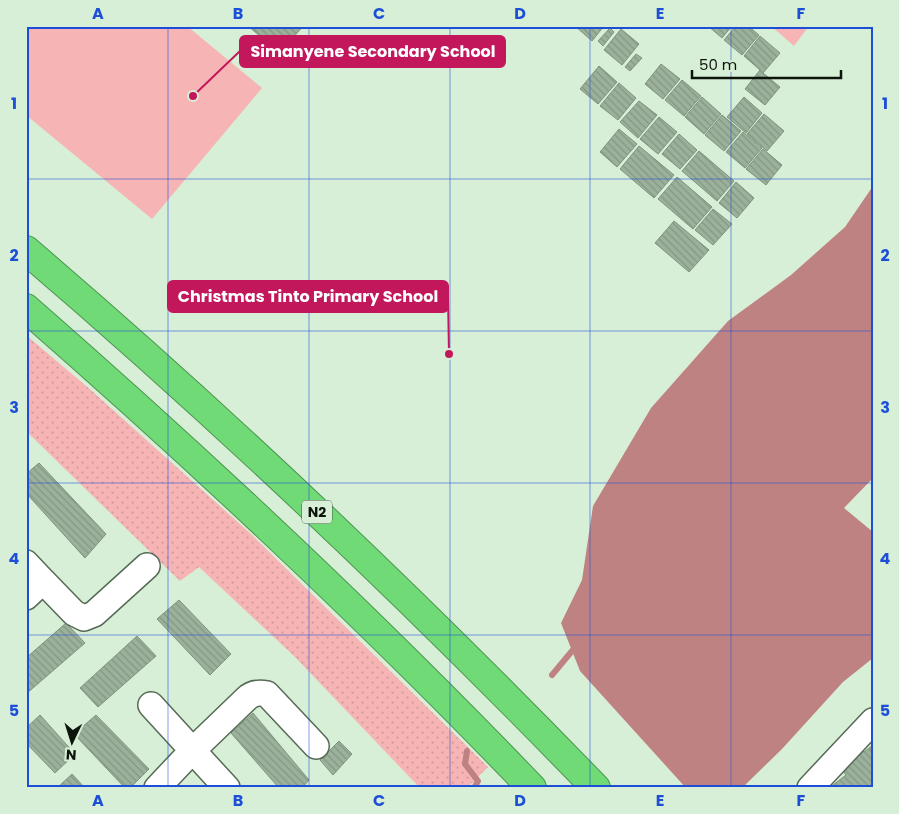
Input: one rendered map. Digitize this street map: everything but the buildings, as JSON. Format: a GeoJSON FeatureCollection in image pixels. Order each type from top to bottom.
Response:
{"type":"FeatureCollection","features":[{"type":"Feature","properties":{"kind":"highway","name":"N2"},"geometry":{"type":"LineString","coordinates":[[26,250],[117,328],[248,447],[510,699],[596,788]]}},
{"type":"Feature","properties":{"kind":"highway"},"geometry":{"type":"LineString","coordinates":[[26,308],[172,437],[336,592],[445,698],[532,788]]}},
{"type":"Feature","properties":{"kind":"street"},"geometry":{"type":"LineString","coordinates":[[26,563],[35,589],[84,618],[94,614],[147,566]]}},
{"type":"Feature","properties":{"kind":"street"},"geometry":{"type":"LineString","coordinates":[[157,788],[250,695],[257,693],[267,694],[316,746]]}},
{"type":"Feature","properties":{"kind":"street"},"geometry":{"type":"LineString","coordinates":[[151,705],[226,788]]}},
{"type":"Feature","properties":{"kind":"street"},"geometry":{"type":"LineString","coordinates":[[810,788],[873,721]]}},
{"type":"Feature","properties":{"kind":"shaded area"},"geometry":{"type":"Polygon","coordinates":[[[26,26],[187,26],[262,88],[152,219],[26,115],[26,26]]]}},
{"type":"Feature","properties":{"kind":"shaded area"},"geometry":{"type":"Polygon","coordinates":[[[771,26],[809,26],[794,46],[771,26]]]}},
{"type":"Feature","properties":{"kind":"shaded area"},"geometry":{"type":"Polygon","coordinates":[[[873,186],[873,478],[844,508],[873,532],[873,658],[843,682],[782,749],[742,788],[686,788],[580,671],[561,623],[582,580],[593,506],[651,408],[728,321],[791,275],[845,227],[873,186]]]}},
{"type":"Feature","properties":{"kind":"shaded area"},"geometry":{"type":"Polygon","coordinates":[[[26,335],[92,391],[251,534],[488,767],[467,788],[420,788],[295,657],[199,567],[180,581],[26,431],[26,335]]]}},
{"type":"Feature","properties":{"kind":"waterway"},"geometry":{"type":"LineString","coordinates":[[552,675],[577,645]]}},
{"type":"Feature","properties":{"kind":"waterway"},"geometry":{"type":"LineString","coordinates":[[467,751],[465,764],[478,781],[474,788]]}},
{"type":"Feature","properties":{"kind":"place","name":"Simanyene Secondary School"},"geometry":{"type":"Point","coordinates":[193,96]}},
{"type":"Feature","properties":{"kind":"place","name":"Christmas Tinto Primary School"},"geometry":{"type":"Point","coordinates":[449,354]}}]}
